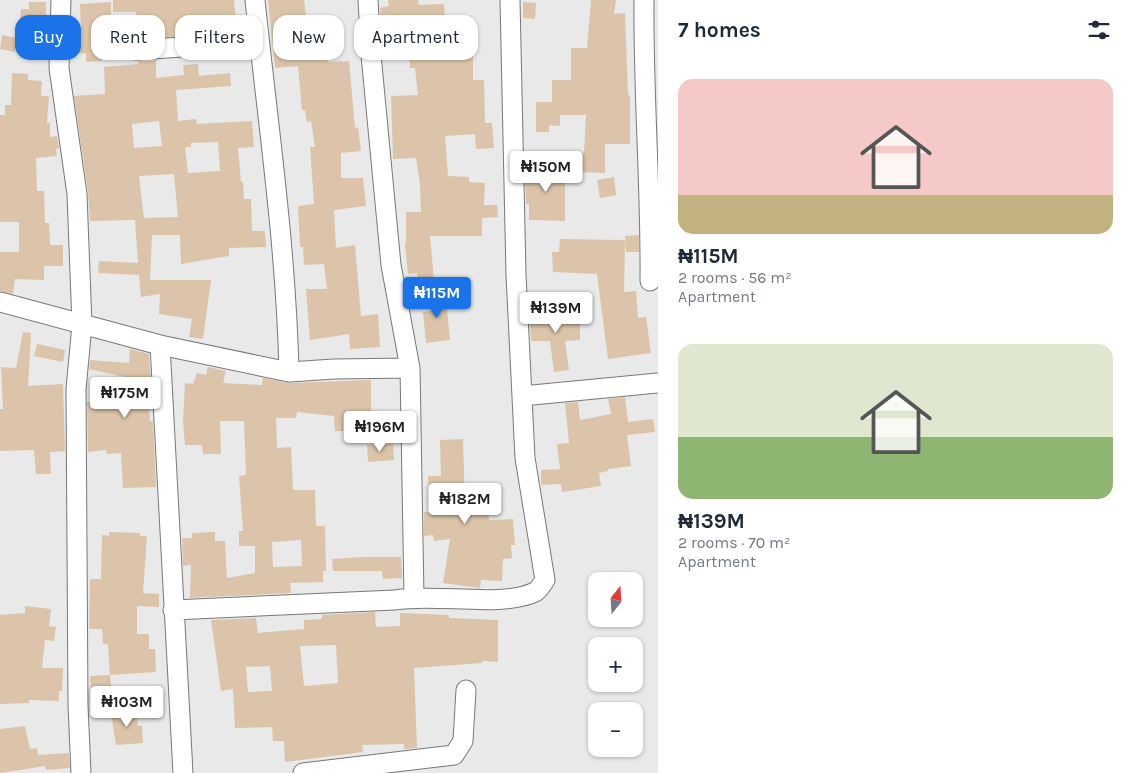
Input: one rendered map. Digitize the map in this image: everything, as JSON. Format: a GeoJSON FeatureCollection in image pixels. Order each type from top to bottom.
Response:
{"type":"FeatureCollection","features":[{"type":"Feature","properties":{"kind":"street"},"geometry":{"type":"LineString","coordinates":[[61,0],[59,68],[77,194],[82,325],[76,389],[78,705],[81,773]]}},
{"type":"Feature","properties":{"kind":"street"},"geometry":{"type":"LineString","coordinates":[[255,0],[257,15]]}},
{"type":"Feature","properties":{"kind":"street"},"geometry":{"type":"LineString","coordinates":[[368,0],[371,55],[391,265],[410,368],[414,597]]}},
{"type":"Feature","properties":{"kind":"street"},"geometry":{"type":"LineString","coordinates":[[173,610],[395,600],[414,597],[510,599],[537,591],[545,580],[525,458],[516,275],[510,0]]}},
{"type":"Feature","properties":{"kind":"street"},"geometry":{"type":"LineString","coordinates":[[644,0],[644,64],[650,178],[650,281]]}},
{"type":"Feature","properties":{"kind":"street"},"geometry":{"type":"LineString","coordinates":[[262,60],[283,248],[287,297],[288,372]]}},
{"type":"Feature","properties":{"kind":"street"},"geometry":{"type":"LineString","coordinates":[[0,302],[160,345],[288,372],[410,368]]}},
{"type":"Feature","properties":{"kind":"street"},"geometry":{"type":"LineString","coordinates":[[160,345],[173,610],[184,773]]}},
{"type":"Feature","properties":{"kind":"street"},"geometry":{"type":"LineString","coordinates":[[522,396],[658,383]]}},
{"type":"Feature","properties":{"kind":"street"},"geometry":{"type":"LineString","coordinates":[[303,773],[454,755],[463,740],[466,690]]}},
{"type":"Feature","properties":{"kind":"building"},"geometry":{"type":"Polygon","coordinates":[[[113,0],[234,0],[235,15],[175,15],[175,37],[165,37],[165,15],[136,15],[136,12],[113,12],[113,0]]]}},
{"type":"Feature","properties":{"kind":"building"},"geometry":{"type":"Polygon","coordinates":[[[268,0],[304,0],[306,15],[273,15],[273,49],[268,0]]]}},
{"type":"Feature","properties":{"kind":"building"},"geometry":{"type":"Polygon","coordinates":[[[388,0],[418,0],[419,5],[444,4],[445,15],[380,15],[380,8],[389,6],[388,0]]]}},
{"type":"Feature","properties":{"kind":"building"},"geometry":{"type":"Polygon","coordinates":[[[591,0],[616,0],[614,14],[625,13],[628,94],[630,96],[630,144],[605,144],[605,173],[575,172],[575,153],[584,153],[586,115],[560,115],[560,126],[549,125],[549,132],[536,132],[536,102],[552,102],[552,80],[571,80],[571,48],[587,48],[591,0]]]}},
{"type":"Feature","properties":{"kind":"building"},"geometry":{"type":"Polygon","coordinates":[[[29,2],[46,2],[46,15],[21,15],[21,9],[29,9],[29,2]]]}},
{"type":"Feature","properties":{"kind":"building"},"geometry":{"type":"Polygon","coordinates":[[[111,2],[111,14],[91,15],[91,60],[102,61],[86,62],[86,53],[81,53],[80,4],[111,2]]]}},
{"type":"Feature","properties":{"kind":"building"},"geometry":{"type":"Polygon","coordinates":[[[523,2],[536,3],[535,19],[523,18],[523,2]]]}},
{"type":"Feature","properties":{"kind":"building"},"geometry":{"type":"Polygon","coordinates":[[[2,35],[15,38],[15,52],[0,49],[2,35]]]}},
{"type":"Feature","properties":{"kind":"building"},"geometry":{"type":"Polygon","coordinates":[[[156,60],[156,78],[184,75],[183,65],[198,64],[199,76],[230,73],[231,86],[176,90],[178,121],[196,119],[197,124],[252,121],[254,147],[238,148],[241,182],[243,182],[244,199],[251,199],[252,231],[265,231],[266,247],[229,248],[229,256],[181,264],[180,235],[152,235],[150,280],[211,280],[203,339],[189,337],[192,319],[159,314],[160,294],[141,297],[139,275],[98,273],[99,261],[138,263],[135,220],[90,221],[88,192],[74,96],[105,94],[104,67],[138,64],[138,61],[156,60]],[[159,121],[132,124],[134,148],[162,146],[159,121]],[[218,142],[191,143],[191,147],[185,147],[188,173],[220,171],[218,142]],[[174,174],[139,176],[144,218],[178,217],[174,174]]]}},
{"type":"Feature","properties":{"kind":"building"},"geometry":{"type":"Polygon","coordinates":[[[274,60],[349,61],[355,128],[358,127],[361,151],[341,153],[341,178],[363,178],[366,206],[334,210],[336,248],[355,245],[361,316],[378,314],[380,347],[350,349],[349,334],[310,340],[306,289],[327,289],[324,264],[304,265],[303,247],[300,247],[298,206],[314,204],[310,147],[315,147],[311,121],[307,122],[305,110],[302,110],[298,66],[275,68],[274,60]]]}},
{"type":"Feature","properties":{"kind":"building"},"geometry":{"type":"Polygon","coordinates":[[[410,60],[473,60],[473,80],[484,80],[485,123],[492,123],[494,148],[476,149],[475,134],[445,136],[448,176],[469,177],[469,182],[485,183],[484,205],[497,205],[498,217],[482,218],[482,236],[430,236],[434,281],[418,283],[417,273],[408,274],[405,244],[406,212],[421,212],[420,184],[416,158],[393,159],[391,96],[418,95],[415,68],[410,68],[410,60]]]}},
{"type":"Feature","properties":{"kind":"building"},"geometry":{"type":"Polygon","coordinates":[[[12,73],[28,74],[28,80],[42,81],[41,96],[49,96],[47,123],[50,123],[50,137],[57,136],[59,148],[56,149],[57,156],[36,158],[37,191],[44,191],[45,223],[49,223],[50,245],[63,245],[63,266],[44,266],[44,280],[15,279],[13,294],[0,291],[0,252],[19,252],[19,222],[0,222],[0,115],[5,115],[5,105],[11,105],[12,73]]]}},
{"type":"Feature","properties":{"kind":"building"},"geometry":{"type":"Polygon","coordinates":[[[525,167],[565,167],[565,221],[529,220],[529,204],[526,204],[525,167]]]}},
{"type":"Feature","properties":{"kind":"building"},"geometry":{"type":"Polygon","coordinates":[[[614,177],[616,195],[600,198],[597,180],[614,177]]]}},
{"type":"Feature","properties":{"kind":"building"},"geometry":{"type":"Polygon","coordinates":[[[639,235],[639,252],[626,252],[625,236],[639,235]]]}},
{"type":"Feature","properties":{"kind":"building"},"geometry":{"type":"Polygon","coordinates":[[[560,239],[625,240],[624,292],[636,291],[638,318],[646,317],[651,353],[608,359],[597,274],[553,272],[552,252],[559,252],[560,239]]]}},
{"type":"Feature","properties":{"kind":"building"},"geometry":{"type":"Polygon","coordinates":[[[445,289],[450,340],[426,343],[423,312],[433,311],[432,291],[445,289]]]}},
{"type":"Feature","properties":{"kind":"building"},"geometry":{"type":"Polygon","coordinates":[[[529,312],[580,314],[580,340],[565,341],[569,370],[554,372],[550,341],[531,341],[529,312]]]}},
{"type":"Feature","properties":{"kind":"building"},"geometry":{"type":"Polygon","coordinates":[[[23,332],[31,333],[28,386],[63,384],[65,451],[50,452],[51,474],[36,474],[34,450],[0,451],[0,409],[3,409],[1,367],[16,368],[23,332]]]}},
{"type":"Feature","properties":{"kind":"building"},"geometry":{"type":"Polygon","coordinates":[[[37,344],[65,350],[63,362],[34,356],[37,344]]]}},
{"type":"Feature","properties":{"kind":"building"},"geometry":{"type":"Polygon","coordinates":[[[130,349],[149,354],[151,385],[149,400],[150,421],[153,421],[156,487],[123,488],[121,453],[107,454],[106,450],[88,452],[87,402],[94,402],[96,383],[138,380],[89,369],[90,360],[129,363],[130,349]]]}},
{"type":"Feature","properties":{"kind":"building"},"geometry":{"type":"Polygon","coordinates":[[[208,367],[226,371],[223,383],[262,385],[263,378],[289,383],[371,380],[371,431],[335,431],[334,416],[297,412],[296,418],[276,418],[277,448],[291,447],[293,490],[315,490],[316,526],[325,526],[326,571],[323,571],[323,582],[290,583],[291,593],[190,598],[191,565],[183,566],[182,538],[192,538],[192,533],[215,532],[215,541],[225,541],[227,578],[255,573],[255,546],[239,546],[239,531],[243,531],[239,476],[246,475],[244,421],[220,421],[221,454],[203,454],[202,445],[185,445],[183,421],[185,383],[193,384],[197,373],[206,375],[208,367]],[[301,540],[272,542],[273,567],[302,566],[301,540]]]}},
{"type":"Feature","properties":{"kind":"building"},"geometry":{"type":"Polygon","coordinates":[[[625,397],[628,422],[653,419],[655,432],[627,435],[631,466],[608,469],[608,471],[599,473],[601,486],[562,492],[561,484],[541,485],[541,470],[560,469],[557,444],[569,443],[565,403],[578,402],[580,420],[611,414],[608,399],[625,397]]]}},
{"type":"Feature","properties":{"kind":"building"},"geometry":{"type":"Polygon","coordinates":[[[463,439],[465,507],[488,506],[489,520],[513,519],[515,545],[511,545],[512,558],[503,559],[502,581],[481,580],[480,588],[443,583],[450,539],[434,541],[433,535],[424,536],[424,512],[429,512],[428,476],[441,476],[440,440],[463,439]]]}},
{"type":"Feature","properties":{"kind":"building"},"geometry":{"type":"Polygon","coordinates":[[[393,444],[394,460],[368,462],[367,445],[393,444]]]}},
{"type":"Feature","properties":{"kind":"building"},"geometry":{"type":"Polygon","coordinates":[[[109,532],[140,533],[140,536],[147,536],[143,593],[159,594],[159,607],[137,606],[137,634],[149,634],[149,649],[155,649],[156,672],[110,675],[108,644],[103,644],[102,629],[89,629],[90,579],[101,579],[102,535],[109,536],[109,532]]]}},
{"type":"Feature","properties":{"kind":"building"},"geometry":{"type":"Polygon","coordinates":[[[401,557],[402,578],[383,579],[382,571],[333,571],[332,559],[401,557]]]}},
{"type":"Feature","properties":{"kind":"building"},"geometry":{"type":"Polygon","coordinates":[[[25,606],[51,609],[49,626],[56,627],[54,641],[45,640],[42,668],[63,668],[62,691],[59,691],[59,701],[29,700],[29,703],[0,704],[0,615],[25,613],[25,606]]]}},
{"type":"Feature","properties":{"kind":"building"},"geometry":{"type":"Polygon","coordinates":[[[375,612],[376,627],[400,626],[400,613],[498,620],[498,662],[482,661],[482,663],[414,668],[417,748],[404,749],[404,744],[362,745],[363,752],[285,762],[284,741],[273,741],[272,727],[235,728],[233,689],[221,691],[211,620],[256,618],[258,633],[304,629],[304,620],[322,619],[322,615],[375,612]],[[336,645],[300,646],[304,686],[338,683],[336,645]],[[270,666],[246,667],[248,692],[272,691],[270,666]]]}},
{"type":"Feature","properties":{"kind":"building"},"geometry":{"type":"Polygon","coordinates":[[[110,675],[113,707],[96,708],[93,691],[91,692],[90,676],[110,675]]]}},
{"type":"Feature","properties":{"kind":"building"},"geometry":{"type":"Polygon","coordinates":[[[136,710],[138,726],[142,726],[143,743],[116,745],[111,713],[136,710]]]}},
{"type":"Feature","properties":{"kind":"building"},"geometry":{"type":"Polygon","coordinates":[[[25,726],[30,749],[37,748],[38,755],[69,753],[70,768],[46,770],[45,766],[0,773],[0,729],[25,726]]]}}]}
